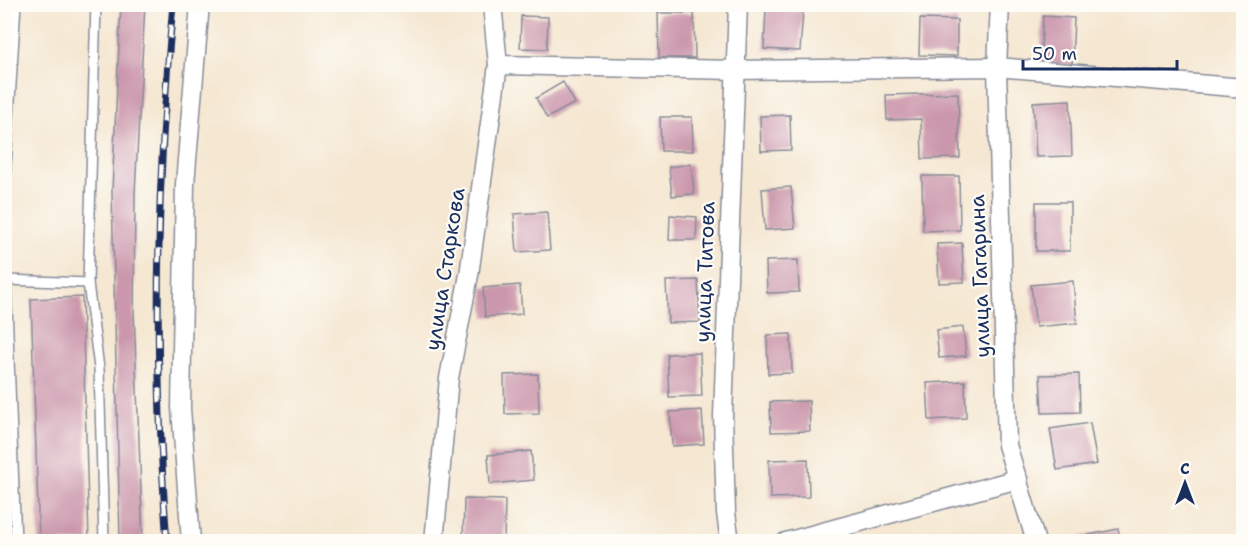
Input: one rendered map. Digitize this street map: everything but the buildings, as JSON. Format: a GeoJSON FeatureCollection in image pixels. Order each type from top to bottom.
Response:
{"type":"FeatureCollection","features":[{"type":"Feature","properties":{"kind":"street"},"geometry":{"type":"LineString","coordinates":[[191,542],[181,397],[185,184],[200,4]]}},
{"type":"Feature","properties":{"kind":"street","name":"улица Старкова"},"geometry":{"type":"LineString","coordinates":[[434,542],[449,378],[469,275],[498,65],[492,4]]}},
{"type":"Feature","properties":{"kind":"street","name":"улица Титова"},"geometry":{"type":"LineString","coordinates":[[730,542],[726,513],[723,416],[738,4]]}},
{"type":"Feature","properties":{"kind":"street","name":"улица Гагарина"},"geometry":{"type":"LineString","coordinates":[[1000,4],[997,67],[1007,445],[1036,542]]}},
{"type":"Feature","properties":{"kind":"street"},"geometry":{"type":"LineString","coordinates":[[498,65],[734,70],[997,67],[1244,88]]}},
{"type":"Feature","properties":{"kind":"street"},"geometry":{"type":"LineString","coordinates":[[786,542],[1017,479]]}},
{"type":"Feature","properties":{"kind":"lane"},"geometry":{"type":"LineString","coordinates":[[16,4],[6,165],[6,280],[16,542]]}},
{"type":"Feature","properties":{"kind":"lane"},"geometry":{"type":"LineString","coordinates":[[96,4],[88,283],[99,369],[104,542]]}},
{"type":"Feature","properties":{"kind":"lane"},"geometry":{"type":"LineString","coordinates":[[6,280],[88,283]]}},
{"type":"Feature","properties":{"kind":"railway"},"geometry":{"type":"LineString","coordinates":[[167,542],[160,407],[158,273],[163,138],[173,4]]}}]}
